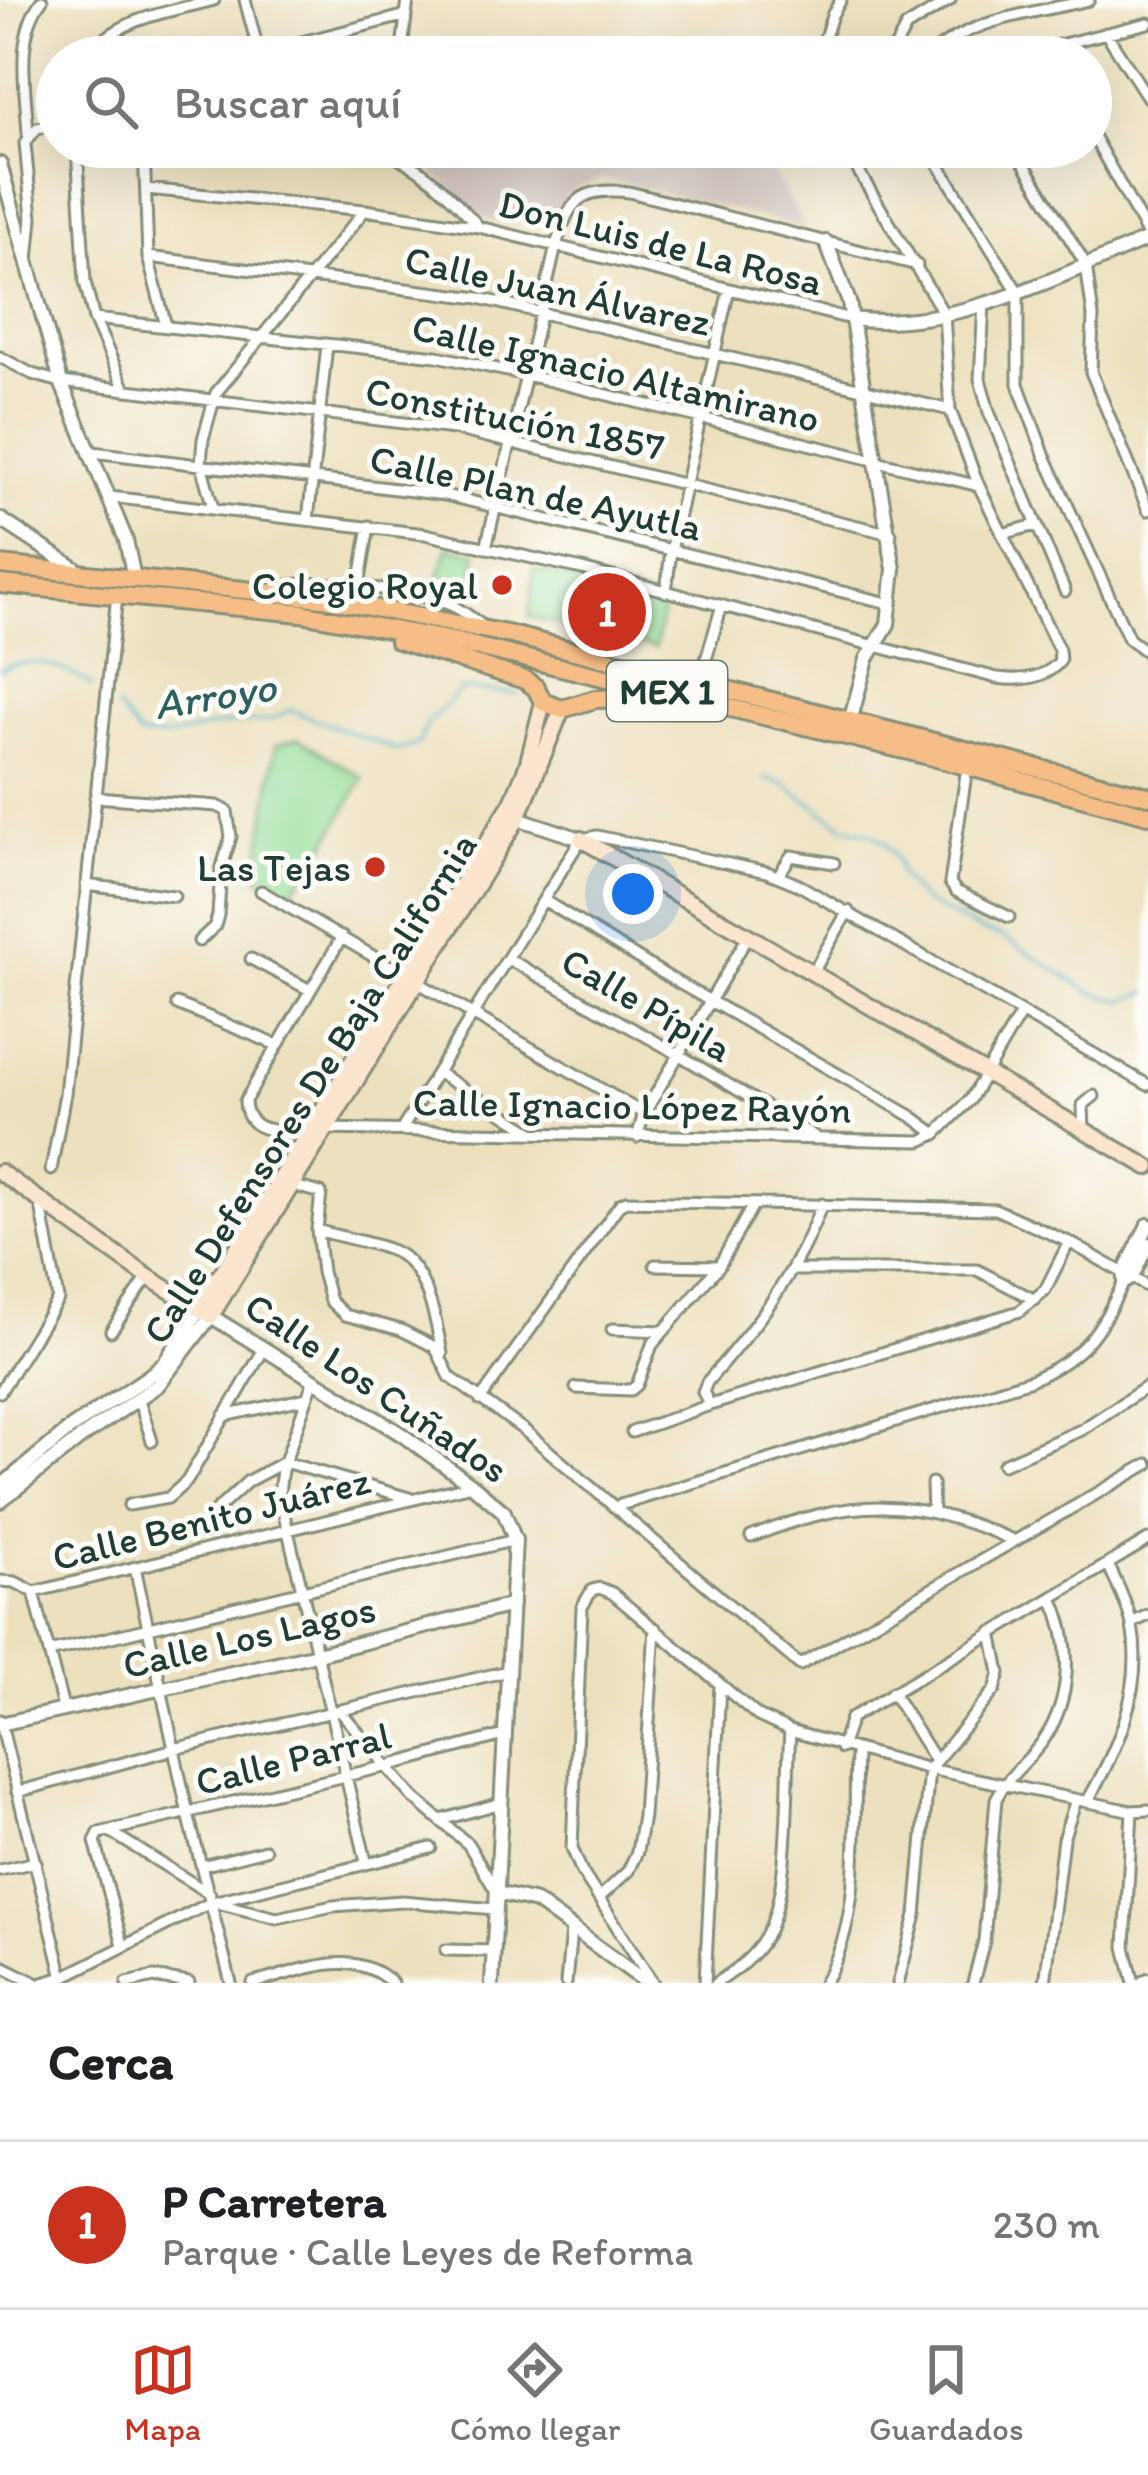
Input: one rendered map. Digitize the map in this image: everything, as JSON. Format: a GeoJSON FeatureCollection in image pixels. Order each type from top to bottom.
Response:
{"type":"FeatureCollection","features":[{"type":"Feature","properties":{"kind":"highway","name":"MEX 1"},"geometry":{"type":"LineString","coordinates":[[0,565],[170,584],[358,596],[467,628],[745,692],[967,767],[1148,815]]}},
{"type":"Feature","properties":{"kind":"highway","name":"MEX 1"},"geometry":{"type":"LineString","coordinates":[[0,584],[301,614],[514,653],[1148,796]]}},
{"type":"Feature","properties":{"kind":"highway"},"geometry":{"type":"LineString","coordinates":[[170,584],[178,602]]}},
{"type":"Feature","properties":{"kind":"highway"},"geometry":{"type":"LineString","coordinates":[[467,628],[453,633],[400,623],[395,632],[407,644],[525,680],[543,701],[562,709],[595,699],[641,698],[670,683],[731,697],[745,692]]}},
{"type":"Feature","properties":{"kind":"main road","name":"Calle Defensores De Baja California"},"geometry":{"type":"LineString","coordinates":[[511,816],[543,701]]}},
{"type":"Feature","properties":{"kind":"main road","name":"Calle Defensores De Baja California"},"geometry":{"type":"LineString","coordinates":[[205,1312],[220,1277],[511,816],[562,709]]}},
{"type":"Feature","properties":{"kind":"main road"},"geometry":{"type":"LineString","coordinates":[[581,839],[1148,1167]]}},
{"type":"Feature","properties":{"kind":"main road","name":"Calle Defensores De Baja California"},"geometry":{"type":"LineString","coordinates":[[205,1312],[291,1185],[315,1128]]}},
{"type":"Feature","properties":{"kind":"main road","name":"Calle Los Cuñados"},"geometry":{"type":"LineString","coordinates":[[0,1172],[205,1312]]}},
{"type":"Feature","properties":{"kind":"main road"},"geometry":{"type":"LineString","coordinates":[[175,1293],[220,1277]]}},
{"type":"Feature","properties":{"kind":"street"},"geometry":{"type":"LineString","coordinates":[[24,0],[29,17],[23,52],[32,218],[27,265]]}},
{"type":"Feature","properties":{"kind":"street"},"geometry":{"type":"LineString","coordinates":[[29,17],[42,0]]}},
{"type":"Feature","properties":{"kind":"street"},"geometry":{"type":"LineString","coordinates":[[108,36],[125,26],[214,0]]}},
{"type":"Feature","properties":{"kind":"street"},"geometry":{"type":"LineString","coordinates":[[245,0],[255,36]]}},
{"type":"Feature","properties":{"kind":"street"},"geometry":{"type":"LineString","coordinates":[[404,36],[408,0]]}},
{"type":"Feature","properties":{"kind":"street"},"geometry":{"type":"LineString","coordinates":[[826,36],[842,0]]}},
{"type":"Feature","properties":{"kind":"street"},"geometry":{"type":"LineString","coordinates":[[902,36],[906,28],[950,0]]}},
{"type":"Feature","properties":{"kind":"street"},"geometry":{"type":"LineString","coordinates":[[957,36],[1090,0]]}},
{"type":"Feature","properties":{"kind":"street"},"geometry":{"type":"LineString","coordinates":[[329,36],[406,15]]}},
{"type":"Feature","properties":{"kind":"street"},"geometry":{"type":"LineString","coordinates":[[1097,36],[1148,24]]}},
{"type":"Feature","properties":{"kind":"street"},"geometry":{"type":"LineString","coordinates":[[1112,42],[1148,98]]}},
{"type":"Feature","properties":{"kind":"street"},"geometry":{"type":"LineString","coordinates":[[28,135],[36,130]]}},
{"type":"Feature","properties":{"kind":"street"},"geometry":{"type":"LineString","coordinates":[[1,167],[61,382],[110,497],[134,578]]}},
{"type":"Feature","properties":{"kind":"street"},"geometry":{"type":"LineString","coordinates":[[78,168],[83,266],[94,319],[124,387]]}},
{"type":"Feature","properties":{"kind":"street"},"geometry":{"type":"LineString","coordinates":[[145,168],[148,257],[166,326]]}},
{"type":"Feature","properties":{"kind":"street"},"geometry":{"type":"LineString","coordinates":[[416,168],[479,227]]}},
{"type":"Feature","properties":{"kind":"street"},"geometry":{"type":"LineString","coordinates":[[110,497],[369,526],[486,548],[1007,680],[1039,676],[1060,661],[1059,650],[1002,535],[950,410],[944,314],[857,168]]}},
{"type":"Feature","properties":{"kind":"street"},"geometry":{"type":"LineString","coordinates":[[941,168],[1018,292],[1016,366],[1028,415],[1129,639],[1148,653]]}},
{"type":"Feature","properties":{"kind":"street"},"geometry":{"type":"LineString","coordinates":[[1027,168],[1086,265],[1093,316],[1090,372],[1148,510]]}},
{"type":"Feature","properties":{"kind":"street"},"geometry":{"type":"LineString","coordinates":[[1111,168],[1148,237]]}},
{"type":"Feature","properties":{"kind":"street","name":"Don Luis de La Rosa"},"geometry":{"type":"LineString","coordinates":[[146,189],[365,210],[479,227],[851,320],[902,322],[984,303],[1148,237]]}},
{"type":"Feature","properties":{"kind":"street"},"geometry":{"type":"LineString","coordinates":[[486,548],[563,218],[575,201],[602,190],[629,192],[917,265]]}},
{"type":"Feature","properties":{"kind":"street"},"geometry":{"type":"LineString","coordinates":[[213,508],[201,464],[212,399],[226,375],[365,210]]}},
{"type":"Feature","properties":{"kind":"street"},"geometry":{"type":"LineString","coordinates":[[826,242],[844,286],[891,534],[889,624],[867,659],[848,727]]}},
{"type":"Feature","properties":{"kind":"street","name":"Calle Juan Álvarez"},"geometry":{"type":"LineString","coordinates":[[148,257],[395,285],[542,311],[950,410]]}},
{"type":"Feature","properties":{"kind":"street"},"geometry":{"type":"LineString","coordinates":[[666,592],[729,289]]}},
{"type":"Feature","properties":{"kind":"street"},"geometry":{"type":"LineString","coordinates":[[984,303],[980,379],[999,439],[1066,591]]}},
{"type":"Feature","properties":{"kind":"street","name":"Calle Ignacio Altamirano"},"geometry":{"type":"LineString","coordinates":[[94,319],[437,356],[980,486]]}},
{"type":"Feature","properties":{"kind":"street"},"geometry":{"type":"LineString","coordinates":[[308,520],[327,345]]}},
{"type":"Feature","properties":{"kind":"street","name":"Constitución 1857"},"geometry":{"type":"LineString","coordinates":[[0,357],[61,382],[454,428],[891,534]]}},
{"type":"Feature","properties":{"kind":"street","name":"Calle Plan de Ayutla"},"geometry":{"type":"LineString","coordinates":[[93,452],[496,505],[892,604]]}},
{"type":"Feature","properties":{"kind":"street"},"geometry":{"type":"LineString","coordinates":[[0,519],[83,573]]}},
{"type":"Feature","properties":{"kind":"street"},"geometry":{"type":"LineString","coordinates":[[1002,535],[1036,525]]}},
{"type":"Feature","properties":{"kind":"street"},"geometry":{"type":"LineString","coordinates":[[369,526],[358,596],[451,605],[489,631]]}},
{"type":"Feature","properties":{"kind":"street"},"geometry":{"type":"LineString","coordinates":[[51,1170],[65,1094],[116,595]]}},
{"type":"Feature","properties":{"kind":"street"},"geometry":{"type":"LineString","coordinates":[[700,680],[722,605]]}},
{"type":"Feature","properties":{"kind":"street"},"geometry":{"type":"LineString","coordinates":[[967,767],[950,883],[956,891],[1009,917]]}},
{"type":"Feature","properties":{"kind":"street"},"geometry":{"type":"LineString","coordinates":[[95,797],[217,806],[227,811],[231,837],[221,870],[218,915],[215,926],[199,941]]}},
{"type":"Feature","properties":{"kind":"street"},"geometry":{"type":"LineString","coordinates":[[511,816],[581,839],[606,837],[778,876],[848,911],[1148,1085]]}},
{"type":"Feature","properties":{"kind":"street"},"geometry":{"type":"LineString","coordinates":[[402,1129],[581,839]]}},
{"type":"Feature","properties":{"kind":"street"},"geometry":{"type":"LineString","coordinates":[[778,876],[790,856],[834,862]]}},
{"type":"Feature","properties":{"kind":"street"},"geometry":{"type":"LineString","coordinates":[[86,886],[174,896]]}},
{"type":"Feature","properties":{"kind":"street"},"geometry":{"type":"LineString","coordinates":[[261,891],[644,1114]]}},
{"type":"Feature","properties":{"kind":"street"},"geometry":{"type":"LineString","coordinates":[[545,901],[936,1134],[970,1100],[1021,1013]]}},
{"type":"Feature","properties":{"kind":"street"},"geometry":{"type":"LineString","coordinates":[[812,975],[848,911]]}},
{"type":"Feature","properties":{"kind":"street"},"geometry":{"type":"LineString","coordinates":[[177,1004],[277,1046],[342,937]]}},
{"type":"Feature","properties":{"kind":"street"},"geometry":{"type":"LineString","coordinates":[[637,1137],[644,1114],[747,938]]}},
{"type":"Feature","properties":{"kind":"street"},"geometry":{"type":"LineString","coordinates":[[251,958],[310,990]]}},
{"type":"Feature","properties":{"kind":"street","name":"Calle Pípila"},"geometry":{"type":"LineString","coordinates":[[508,959],[818,1139]]}},
{"type":"Feature","properties":{"kind":"street","name":"Calle Ignacio López Rayón"},"geometry":{"type":"LineString","coordinates":[[277,1046],[249,1092],[245,1110],[262,1129],[912,1142],[936,1134]]}},
{"type":"Feature","properties":{"kind":"street"},"geometry":{"type":"LineString","coordinates":[[438,1073],[536,1134]]}},
{"type":"Feature","properties":{"kind":"street"},"geometry":{"type":"LineString","coordinates":[[1084,1133],[1083,1105],[1094,1096]]}},
{"type":"Feature","properties":{"kind":"street"},"geometry":{"type":"LineString","coordinates":[[291,1185],[321,1193],[317,1230],[331,1301],[346,1315],[401,1330],[442,1354]]}},
{"type":"Feature","properties":{"kind":"street"},"geometry":{"type":"LineString","coordinates":[[0,1392],[58,1300],[40,1200]]}},
{"type":"Feature","properties":{"kind":"street"},"geometry":{"type":"LineString","coordinates":[[479,1400],[623,1202],[995,1209],[1069,1242],[1148,1287]]}},
{"type":"Feature","properties":{"kind":"street"},"geometry":{"type":"LineString","coordinates":[[710,1406],[703,1392],[707,1382],[754,1331],[793,1270],[822,1204]]}},
{"type":"Feature","properties":{"kind":"street"},"geometry":{"type":"LineString","coordinates":[[576,1388],[635,1388],[645,1359],[719,1266],[753,1205]]}},
{"type":"Feature","properties":{"kind":"street"},"geometry":{"type":"LineString","coordinates":[[614,1507],[1056,1369],[1086,1348],[1144,1245],[1148,1225]]}},
{"type":"Feature","properties":{"kind":"street"},"geometry":{"type":"LineString","coordinates":[[317,1230],[401,1256],[419,1280],[437,1323],[445,1372],[524,1430],[800,1665],[1148,1464]]}},
{"type":"Feature","properties":{"kind":"street"},"geometry":{"type":"LineString","coordinates":[[632,1432],[1020,1311],[1046,1290],[1069,1242]]}},
{"type":"Feature","properties":{"kind":"street"},"geometry":{"type":"LineString","coordinates":[[655,1265],[719,1266]]}},
{"type":"Feature","properties":{"kind":"street"},"geometry":{"type":"LineString","coordinates":[[793,1270],[976,1270],[1035,1300]]}},
{"type":"Feature","properties":{"kind":"street"},"geometry":{"type":"LineString","coordinates":[[111,1331],[148,1277]]}},
{"type":"Feature","properties":{"kind":"street","name":"Calle Los Cuñados"},"geometry":{"type":"LineString","coordinates":[[205,1312],[314,1379],[472,1485],[504,1512],[515,1540],[492,1983]]}},
{"type":"Feature","properties":{"kind":"street","name":"Calle Defensores De Baja California"},"geometry":{"type":"LineString","coordinates":[[100,1416],[139,1400],[205,1312]]}},
{"type":"Feature","properties":{"kind":"street"},"geometry":{"type":"LineString","coordinates":[[612,1329],[664,1331]]}},
{"type":"Feature","properties":{"kind":"street"},"geometry":{"type":"LineString","coordinates":[[129,1505],[168,1498],[188,1481],[264,1349]]}},
{"type":"Feature","properties":{"kind":"street","name":"Calle Defensores De Baja California"},"geometry":{"type":"LineString","coordinates":[[3,1492],[170,1364]]}},
{"type":"Feature","properties":{"kind":"street"},"geometry":{"type":"LineString","coordinates":[[314,1379],[279,1482],[300,1592],[337,1714],[366,1861]]}},
{"type":"Feature","properties":{"kind":"street"},"geometry":{"type":"LineString","coordinates":[[1004,1463],[1082,1430],[1148,1386]]}},
{"type":"Feature","properties":{"kind":"street"},"geometry":{"type":"LineString","coordinates":[[224,1416],[307,1398]]}},
{"type":"Feature","properties":{"kind":"street"},"geometry":{"type":"LineString","coordinates":[[139,1400],[152,1441]]}},
{"type":"Feature","properties":{"kind":"street"},"geometry":{"type":"LineString","coordinates":[[207,1519],[248,1481],[284,1462],[414,1500]]}},
{"type":"Feature","properties":{"kind":"street"},"geometry":{"type":"LineString","coordinates":[[932,1483],[933,1512]]}},
{"type":"Feature","properties":{"kind":"street","name":"Calle Benito Juárez"},"geometry":{"type":"LineString","coordinates":[[34,1592],[472,1485]]}},
{"type":"Feature","properties":{"kind":"street"},"geometry":{"type":"LineString","coordinates":[[751,1537],[832,1510],[905,1506],[1016,1541]]}},
{"type":"Feature","properties":{"kind":"street"},"geometry":{"type":"LineString","coordinates":[[50,1652],[515,1540]]}},
{"type":"Feature","properties":{"kind":"street"},"geometry":{"type":"LineString","coordinates":[[842,1748],[851,1718],[1148,1540]]}},
{"type":"Feature","properties":{"kind":"street"},"geometry":{"type":"LineString","coordinates":[[1045,1983],[1063,1839],[1126,1721],[1133,1690],[1132,1623],[1108,1564]]}},
{"type":"Feature","properties":{"kind":"street"},"geometry":{"type":"LineString","coordinates":[[135,1567],[230,1983]]}},
{"type":"Feature","properties":{"kind":"street"},"geometry":{"type":"LineString","coordinates":[[0,1581],[15,1582],[34,1592],[63,1708]]}},
{"type":"Feature","properties":{"kind":"street"},"geometry":{"type":"LineString","coordinates":[[650,1983],[576,1860],[570,1831],[582,1607],[592,1590],[607,1589],[758,1716],[790,1731],[856,1752],[932,1764],[1002,1785],[1132,1811],[1148,1810]]}},
{"type":"Feature","properties":{"kind":"street"},"geometry":{"type":"LineString","coordinates":[[973,1983],[984,1941],[992,1816],[1002,1785],[1043,1740],[1061,1698],[1067,1648],[1063,1622],[1052,1598]]}},
{"type":"Feature","properties":{"kind":"street","name":"Calle Los Lagos"},"geometry":{"type":"LineString","coordinates":[[0,1722],[317,1654],[512,1605]]}},
{"type":"Feature","properties":{"kind":"street"},"geometry":{"type":"LineString","coordinates":[[1132,1623],[1148,1615]]}},
{"type":"Feature","properties":{"kind":"street"},"geometry":{"type":"LineString","coordinates":[[599,1898],[628,1871],[638,1852],[655,1628]]}},
{"type":"Feature","properties":{"kind":"street"},"geometry":{"type":"LineString","coordinates":[[932,1764],[995,1690],[1000,1673],[992,1632]]}},
{"type":"Feature","properties":{"kind":"street"},"geometry":{"type":"LineString","coordinates":[[17,1792],[508,1670]]}},
{"type":"Feature","properties":{"kind":"street"},"geometry":{"type":"LineString","coordinates":[[705,1983],[720,1685]]}},
{"type":"Feature","properties":{"kind":"street"},"geometry":{"type":"LineString","coordinates":[[892,1692],[932,1764],[916,1915],[898,1983]]}},
{"type":"Feature","properties":{"kind":"street"},"geometry":{"type":"LineString","coordinates":[[337,1714],[428,1813],[468,1844],[497,1893],[536,1902],[650,1983]]}},
{"type":"Feature","properties":{"kind":"street"},"geometry":{"type":"LineString","coordinates":[[0,1722],[63,1980]]}},
{"type":"Feature","properties":{"kind":"street"},"geometry":{"type":"LineString","coordinates":[[716,1983],[746,1960],[773,1922],[781,1889],[790,1731]]}},
{"type":"Feature","properties":{"kind":"street","name":"Calle Parral"},"geometry":{"type":"LineString","coordinates":[[123,1945],[95,1836],[505,1735]]}},
{"type":"Feature","properties":{"kind":"street"},"geometry":{"type":"LineString","coordinates":[[824,1983],[838,1954],[849,1910],[856,1752]]}},
{"type":"Feature","properties":{"kind":"street"},"geometry":{"type":"LineString","coordinates":[[441,1820],[500,1803]]}},
{"type":"Feature","properties":{"kind":"street"},"geometry":{"type":"LineString","coordinates":[[1132,1811],[1125,1947],[1142,1982]]}},
{"type":"Feature","properties":{"kind":"street"},"geometry":{"type":"LineString","coordinates":[[109,1831],[211,1898],[277,1918],[333,1906],[402,1900],[495,1909]]}},
{"type":"Feature","properties":{"kind":"street"},"geometry":{"type":"LineString","coordinates":[[0,1965],[39,1983],[63,1980],[211,1898],[431,1848]]}},
{"type":"Feature","properties":{"kind":"street"},"geometry":{"type":"LineString","coordinates":[[202,1866],[265,1850]]}},
{"type":"Feature","properties":{"kind":"street"},"geometry":{"type":"LineString","coordinates":[[0,1870],[36,1862]]}},
{"type":"Feature","properties":{"kind":"street"},"geometry":{"type":"LineString","coordinates":[[566,1983],[571,1930]]}},
{"type":"Feature","properties":{"kind":"street"},"geometry":{"type":"LineString","coordinates":[[446,1951],[494,1951]]}},
{"type":"Feature","properties":{"kind":"street"},"geometry":{"type":"LineString","coordinates":[[253,1983],[342,1962],[361,1962],[392,1983]]}},
{"type":"Feature","properties":{"kind":"street"},"geometry":{"type":"LineString","coordinates":[[127,1983],[154,1977],[189,1983]]}},
{"type":"Feature","properties":{"kind":"shaded area"},"geometry":{"type":"Polygon","coordinates":[[[425,168],[771,168],[806,228],[604,178],[573,189],[557,210],[521,204],[515,225],[485,219],[425,168]]]}},
{"type":"Feature","properties":{"kind":"green space"},"geometry":{"type":"Polygon","coordinates":[[[448,547],[477,553],[469,602],[434,594],[448,547]]]}},
{"type":"Feature","properties":{"kind":"green space"},"geometry":{"type":"Polygon","coordinates":[[[534,569],[665,601],[655,648],[529,617],[534,569]]]}},
{"type":"Feature","properties":{"kind":"green space"},"geometry":{"type":"Polygon","coordinates":[[[298,738],[363,778],[322,852],[289,895],[257,876],[276,745],[298,738]]]}},
{"type":"Feature","properties":{"kind":"waterway","name":"Arroyo"},"geometry":{"type":"LineString","coordinates":[[0,669],[24,663],[48,665],[92,686]]}},
{"type":"Feature","properties":{"kind":"waterway","name":"Arroyo"},"geometry":{"type":"LineString","coordinates":[[117,707],[139,736],[173,736],[264,721],[290,710],[397,750],[418,744],[428,723],[461,689],[518,694]]}},
{"type":"Feature","properties":{"kind":"waterway"},"geometry":{"type":"LineString","coordinates":[[765,778],[784,784],[845,827],[869,832],[885,842],[900,875],[924,902],[1003,937],[1091,992],[1122,1001],[1148,992]]}},
{"type":"Feature","properties":{"kind":"place","name":"Colegio Royal"},"geometry":{"type":"Point","coordinates":[502,585]}},
{"type":"Feature","properties":{"kind":"place","name":"P Carretera"},"geometry":{"type":"Point","coordinates":[607,612]}},
{"type":"Feature","properties":{"kind":"place","name":"Las Tejas"},"geometry":{"type":"Point","coordinates":[375,867]}}]}
